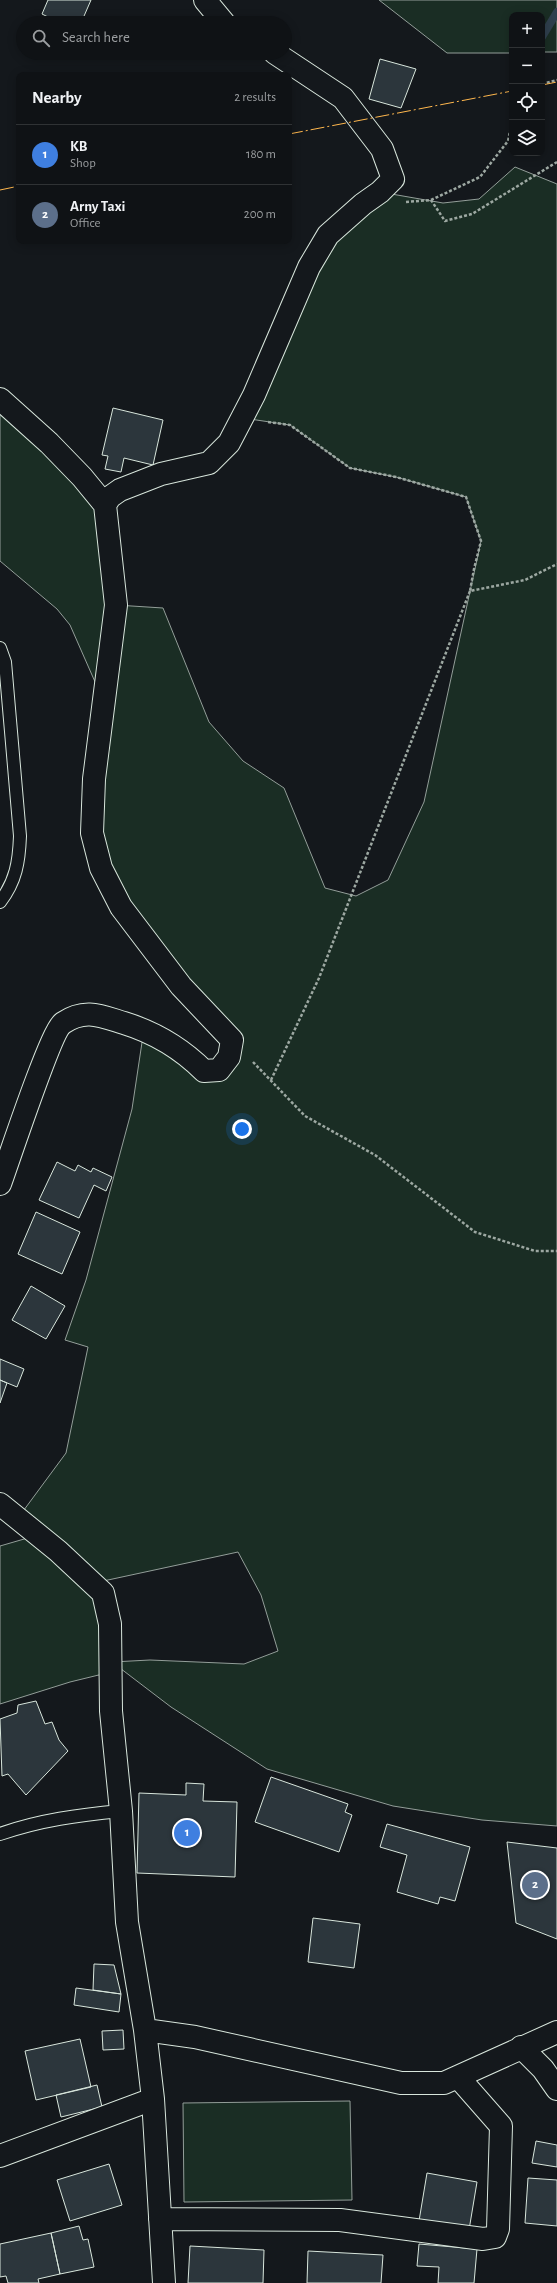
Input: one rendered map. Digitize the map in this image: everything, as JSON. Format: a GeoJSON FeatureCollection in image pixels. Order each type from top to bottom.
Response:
{"type":"FeatureCollection","features":[{"type":"Feature","properties":{"kind":"street"},"geometry":{"type":"LineString","coordinates":[[206,0],[219,16]]}},
{"type":"Feature","properties":{"kind":"street"},"geometry":{"type":"LineString","coordinates":[[105,505],[120,490],[161,474],[209,463],[229,443],[243,418],[309,267],[328,235],[363,204],[380,192],[393,179],[382,149],[343,98],[286,60]]}},
{"type":"Feature","properties":{"kind":"street"},"geometry":{"type":"LineString","coordinates":[[0,399],[49,443],[82,477],[105,505],[116,605],[94,779],[92,833],[101,868],[121,907],[181,986],[232,1040],[229,1057],[219,1070],[204,1071],[191,1058],[144,1029],[94,1013],[74,1018],[62,1024],[36,1083],[0,1184]]}},
{"type":"Feature","properties":{"kind":"street"},"geometry":{"type":"LineString","coordinates":[[0,1504],[58,1551],[103,1593],[110,1624],[110,1711],[121,1811],[127,1922],[145,2030],[153,2099],[164,2283]]}},
{"type":"Feature","properties":{"kind":"street"},"geometry":{"type":"LineString","coordinates":[[145,2030],[225,2043],[401,2083],[444,2083],[557,2032]]}},
{"type":"Feature","properties":{"kind":"street"},"geometry":{"type":"LineString","coordinates":[[521,2047],[543,2069],[557,2089]]}},
{"type":"Feature","properties":{"kind":"street"},"geometry":{"type":"LineString","coordinates":[[160,2219],[340,2220],[483,2239],[494,2237],[498,2229],[501,2126],[458,2077]]}},
{"type":"Feature","properties":{"kind":"street"},"geometry":{"type":"LineString","coordinates":[[0,2156],[153,2099]]}},
{"type":"Feature","properties":{"kind":"lane"},"geometry":{"type":"LineString","coordinates":[[0,648],[5,662],[20,836],[19,862],[15,878],[0,902]]}},
{"type":"Feature","properties":{"kind":"lane"},"geometry":{"type":"LineString","coordinates":[[0,1834],[32,1823],[74,1815],[121,1811]]}},
{"type":"Feature","properties":{"kind":"path"},"geometry":{"type":"LineString","coordinates":[[545,83],[557,80]]}},
{"type":"Feature","properties":{"kind":"path"},"geometry":{"type":"LineString","coordinates":[[401,202],[431,200],[480,177],[508,141],[509,136]]}},
{"type":"Feature","properties":{"kind":"path"},"geometry":{"type":"LineString","coordinates":[[431,200],[445,221],[472,214],[557,162]]}},
{"type":"Feature","properties":{"kind":"path"},"geometry":{"type":"LineString","coordinates":[[243,418],[290,425],[350,468],[396,477],[466,497],[481,541],[470,592],[319,978],[271,1080]]}},
{"type":"Feature","properties":{"kind":"path"},"geometry":{"type":"LineString","coordinates":[[470,592],[525,580],[557,564]]}},
{"type":"Feature","properties":{"kind":"path"},"geometry":{"type":"LineString","coordinates":[[232,1040],[306,1116],[375,1156],[475,1232],[534,1251],[557,1251]]}},
{"type":"Feature","properties":{"kind":"green space"},"geometry":{"type":"Polygon","coordinates":[[[379,0],[557,0],[557,52],[545,52],[545,12],[509,12],[509,53],[447,53],[379,0]]]}},
{"type":"Feature","properties":{"kind":"green space"},"geometry":{"type":"Polygon","coordinates":[[[515,167],[557,184],[557,1826],[482,1820],[393,1806],[267,1769],[171,1707],[112,1662],[111,1672],[70,1682],[0,1704],[0,1546],[38,1535],[18,1518],[66,1453],[88,1347],[65,1340],[86,1280],[132,1109],[144,1029],[204,1071],[232,1040],[101,868],[103,700],[70,625],[57,609],[0,561],[0,399],[105,505],[116,605],[163,608],[209,722],[243,761],[284,788],[325,888],[356,896],[388,880],[424,802],[481,541],[466,497],[396,477],[350,468],[290,425],[243,418],[309,267],[380,192],[443,203],[479,199],[515,167]],[[238,1552],[94,1583],[112,1662],[150,1660],[244,1664],[278,1651],[261,1595],[238,1552]]]}},
{"type":"Feature","properties":{"kind":"green space"},"geometry":{"type":"Polygon","coordinates":[[[350,2101],[352,2200],[184,2202],[183,2103],[350,2101]]]}},
{"type":"Feature","properties":{"kind":"building"},"geometry":{"type":"Polygon","coordinates":[[[48,0],[91,0],[84,16],[46,16],[42,14],[48,0]]]}},
{"type":"Feature","properties":{"kind":"building"},"geometry":{"type":"Polygon","coordinates":[[[380,59],[416,69],[401,108],[369,99],[380,59]]]}},
{"type":"Feature","properties":{"kind":"building"},"geometry":{"type":"Polygon","coordinates":[[[113,408],[163,420],[153,465],[124,458],[121,472],[105,469],[108,456],[102,455],[113,408]]]}},
{"type":"Feature","properties":{"kind":"building"},"geometry":{"type":"Polygon","coordinates":[[[57,1162],[75,1171],[78,1165],[91,1172],[93,1168],[112,1177],[106,1191],[94,1185],[79,1218],[39,1200],[57,1162]]]}},
{"type":"Feature","properties":{"kind":"building"},"geometry":{"type":"Polygon","coordinates":[[[36,1212],[80,1232],[62,1274],[18,1254],[36,1212]]]}},
{"type":"Feature","properties":{"kind":"building"},"geometry":{"type":"Polygon","coordinates":[[[31,1286],[65,1306],[46,1339],[12,1320],[31,1286]]]}},
{"type":"Feature","properties":{"kind":"building"},"geometry":{"type":"Polygon","coordinates":[[[0,1359],[24,1369],[17,1387],[0,1380],[0,1359]]]}},
{"type":"Feature","properties":{"kind":"building"},"geometry":{"type":"Polygon","coordinates":[[[0,1380],[7,1383],[0,1403],[0,1380]]]}},
{"type":"Feature","properties":{"kind":"building"},"geometry":{"type":"Polygon","coordinates":[[[36,1701],[45,1724],[52,1722],[59,1740],[68,1751],[26,1795],[8,1774],[2,1776],[0,1719],[17,1713],[18,1705],[36,1701]]]}},
{"type":"Feature","properties":{"kind":"building"},"geometry":{"type":"Polygon","coordinates":[[[271,1777],[348,1804],[345,1812],[352,1815],[339,1852],[255,1822],[271,1777]]]}},
{"type":"Feature","properties":{"kind":"building"},"geometry":{"type":"Polygon","coordinates":[[[186,1783],[204,1784],[203,1801],[237,1802],[235,1877],[137,1873],[139,1793],[186,1795],[186,1783]]]}},
{"type":"Feature","properties":{"kind":"building"},"geometry":{"type":"Polygon","coordinates":[[[387,1824],[470,1847],[455,1901],[440,1897],[438,1904],[397,1892],[407,1855],[380,1847],[387,1824]]]}},
{"type":"Feature","properties":{"kind":"building"},"geometry":{"type":"Polygon","coordinates":[[[507,1842],[557,1848],[557,1939],[516,1923],[507,1842]]]}},
{"type":"Feature","properties":{"kind":"building"},"geometry":{"type":"Polygon","coordinates":[[[313,1918],[360,1924],[354,1968],[308,1962],[313,1918]]]}},
{"type":"Feature","properties":{"kind":"building"},"geometry":{"type":"Polygon","coordinates":[[[94,1964],[114,1965],[121,1994],[93,1990],[94,1964]]]}},
{"type":"Feature","properties":{"kind":"building"},"geometry":{"type":"Polygon","coordinates":[[[76,1988],[121,1994],[119,2012],[74,2005],[76,1988]]]}},
{"type":"Feature","properties":{"kind":"building"},"geometry":{"type":"Polygon","coordinates":[[[123,2030],[124,2049],[103,2050],[102,2031],[123,2030]]]}},
{"type":"Feature","properties":{"kind":"building"},"geometry":{"type":"Polygon","coordinates":[[[80,2039],[91,2087],[36,2100],[25,2051],[80,2039]]]}},
{"type":"Feature","properties":{"kind":"building"},"geometry":{"type":"Polygon","coordinates":[[[97,2085],[102,2107],[61,2117],[56,2095],[97,2085]]]}},
{"type":"Feature","properties":{"kind":"building"},"geometry":{"type":"Polygon","coordinates":[[[536,2141],[557,2145],[557,2167],[532,2163],[536,2141]]]}},
{"type":"Feature","properties":{"kind":"building"},"geometry":{"type":"Polygon","coordinates":[[[109,2164],[122,2205],[70,2221],[57,2180],[109,2164]]]}},
{"type":"Feature","properties":{"kind":"building"},"geometry":{"type":"Polygon","coordinates":[[[427,2173],[477,2182],[469,2230],[419,2221],[427,2173]]]}},
{"type":"Feature","properties":{"kind":"building"},"geometry":{"type":"Polygon","coordinates":[[[528,2178],[557,2180],[557,2226],[525,2223],[528,2178]]]}},
{"type":"Feature","properties":{"kind":"building"},"geometry":{"type":"Polygon","coordinates":[[[79,2226],[83,2240],[88,2239],[94,2267],[60,2274],[51,2233],[79,2226]]]}},
{"type":"Feature","properties":{"kind":"building"},"geometry":{"type":"Polygon","coordinates":[[[51,2233],[60,2274],[38,2279],[39,2283],[8,2283],[6,2276],[0,2277],[0,2244],[51,2233]]]}},
{"type":"Feature","properties":{"kind":"building"},"geometry":{"type":"Polygon","coordinates":[[[419,2244],[477,2249],[474,2283],[438,2283],[439,2267],[417,2266],[419,2244]]]}},
{"type":"Feature","properties":{"kind":"building"},"geometry":{"type":"Polygon","coordinates":[[[190,2246],[264,2250],[263,2283],[188,2283],[190,2246]]]}},
{"type":"Feature","properties":{"kind":"building"},"geometry":{"type":"Polygon","coordinates":[[[308,2251],[383,2255],[381,2283],[307,2283],[308,2251]]]}},
{"type":"Feature","properties":{"kind":"waterway"},"geometry":{"type":"LineString","coordinates":[[545,32],[557,12]]}},
{"type":"Feature","properties":{"kind":"power"},"geometry":{"type":"LineString","coordinates":[[545,84],[557,82]]}},
{"type":"Feature","properties":{"kind":"power"},"geometry":{"type":"LineString","coordinates":[[292,133],[509,92]]}},
{"type":"Feature","properties":{"kind":"power"},"geometry":{"type":"LineString","coordinates":[[0,190],[16,187]]}},
{"type":"Feature","properties":{"kind":"place","name":"KB"},"geometry":{"type":"Point","coordinates":[187,1833]}},
{"type":"Feature","properties":{"kind":"place","name":"Arny Taxi"},"geometry":{"type":"Point","coordinates":[535,1885]}}]}
